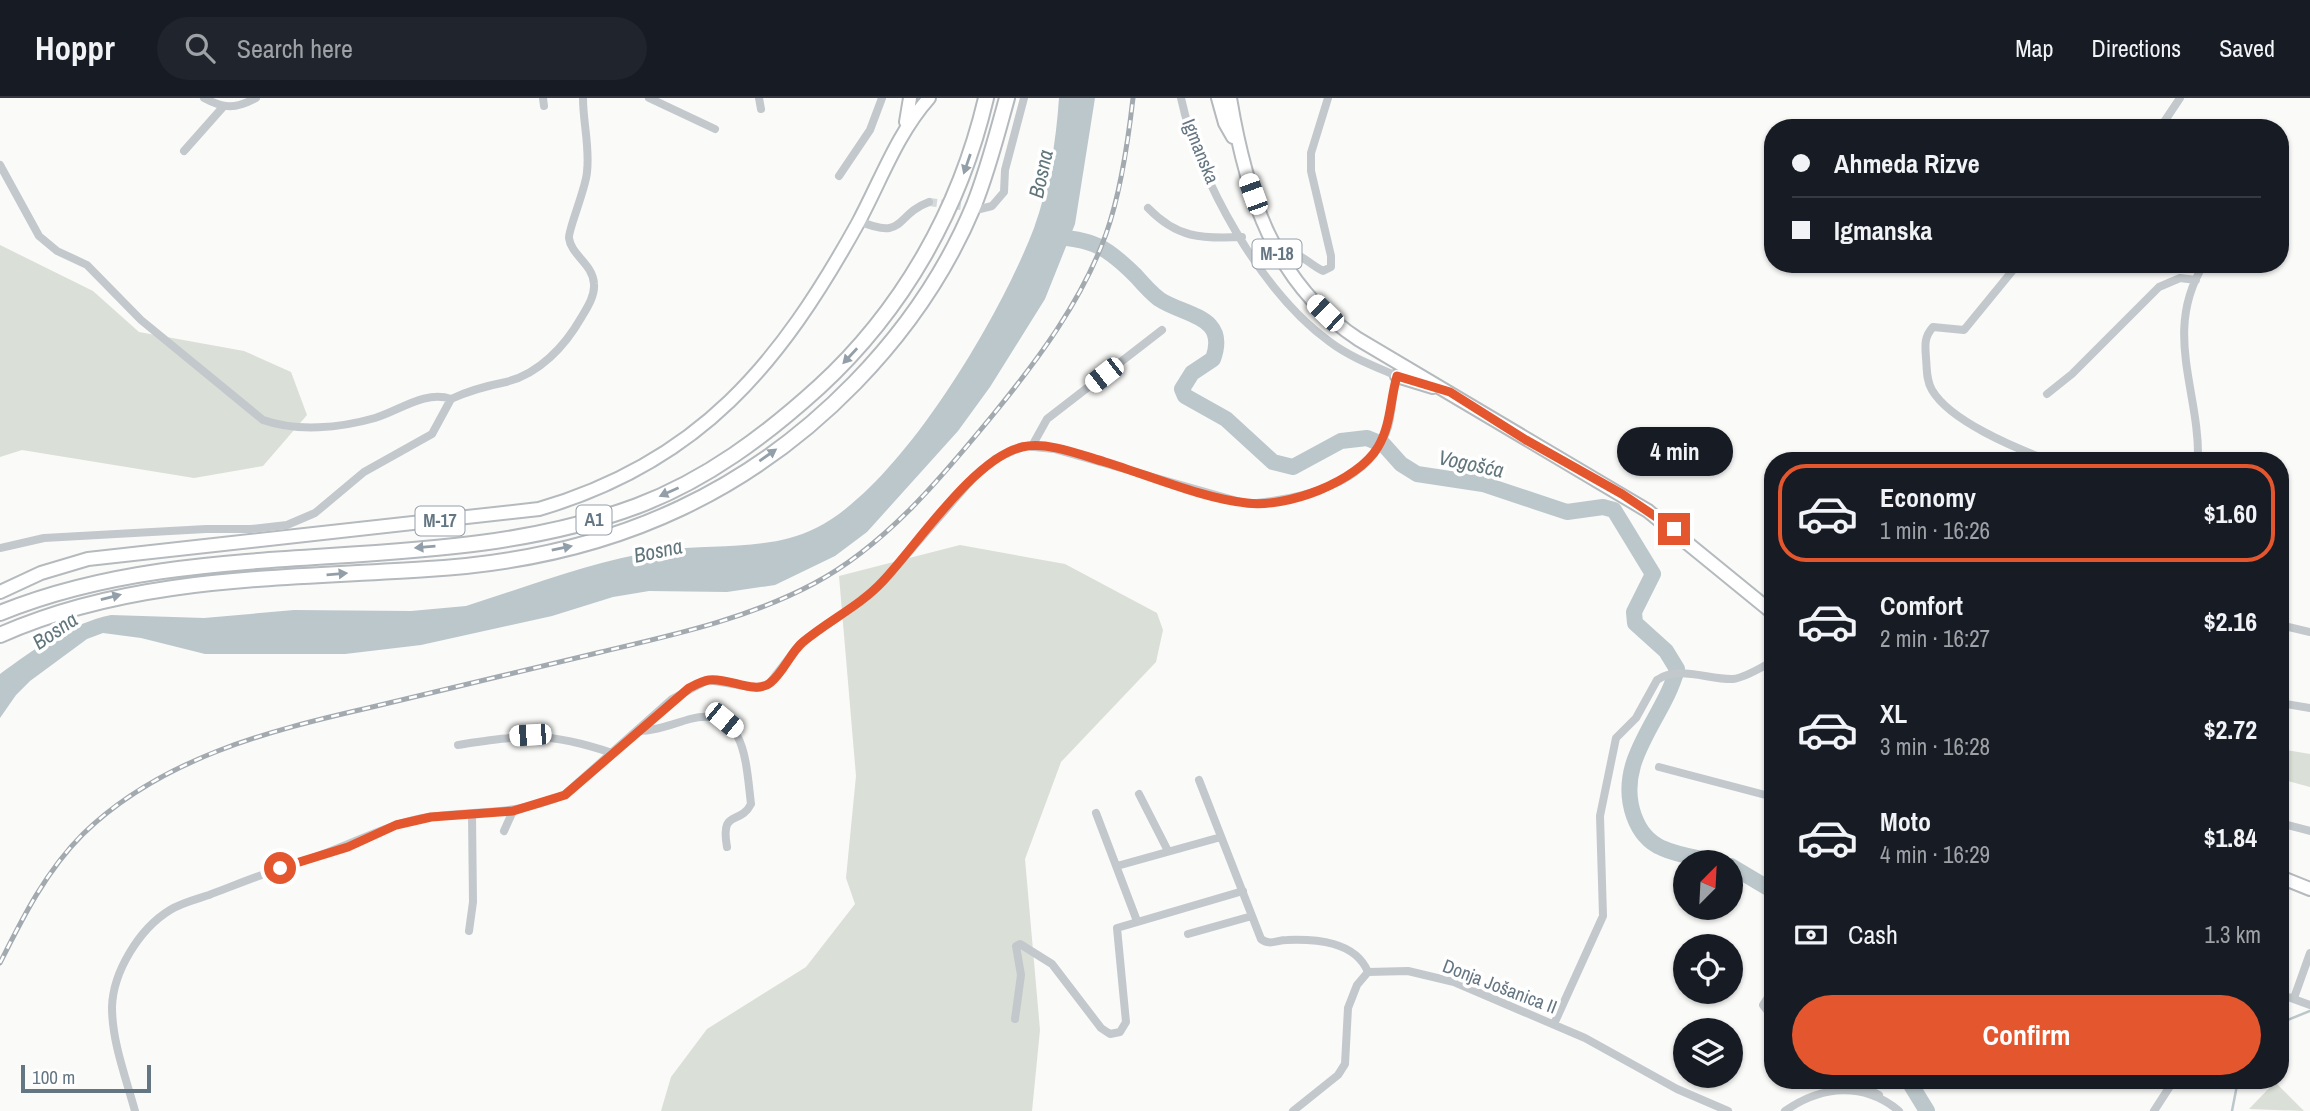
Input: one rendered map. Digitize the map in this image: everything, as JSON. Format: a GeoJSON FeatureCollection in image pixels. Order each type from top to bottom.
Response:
{"type":"FeatureCollection","features":[{"type":"Feature","properties":{"kind":"highway","name":"A1"},"geometry":{"type":"LineString","coordinates":[[0,613],[68,589],[165,569],[435,546],[537,534],[626,509],[679,487],[730,458],[784,419],[839,368],[879,324],[943,222],[964,174],[986,98]]}},
{"type":"Feature","properties":{"kind":"highway","name":"A1"},"geometry":{"type":"LineString","coordinates":[[0,635],[75,606],[128,593],[196,584],[429,569],[503,561],[575,546],[636,527],[723,486],[827,409],[903,328],[938,274],[973,207],[1007,98]]}},
{"type":"Feature","properties":{"kind":"main road","name":"M-17"},"geometry":{"type":"LineString","coordinates":[[904,130],[909,98]]}},
{"type":"Feature","properties":{"kind":"main road","name":"M-17"},"geometry":{"type":"LineString","coordinates":[[0,592],[41,573],[88,559],[224,536],[539,509],[570,500],[629,474],[721,411],[766,365],[812,304],[859,221],[904,130],[929,98]]}},
{"type":"Feature","properties":{"kind":"main road","name":"M-18"},"geometry":{"type":"LineString","coordinates":[[1218,98],[1225,123],[1237,143]]}},
{"type":"Feature","properties":{"kind":"main road","name":"M-18"},"geometry":{"type":"LineString","coordinates":[[1230,98],[1237,143],[1275,251],[1301,289],[1325,313],[1358,339],[1648,511],[1764,606]]}},
{"type":"Feature","properties":{"kind":"main road"},"geometry":{"type":"LineString","coordinates":[[1397,376],[1450,392]]}},
{"type":"Feature","properties":{"kind":"main road"},"geometry":{"type":"LineString","coordinates":[[2289,881],[2310,889]]}},
{"type":"Feature","properties":{"kind":"street"},"geometry":{"type":"LineString","coordinates":[[204,98],[223,107],[243,105],[256,98]]}},
{"type":"Feature","properties":{"kind":"street"},"geometry":{"type":"LineString","coordinates":[[0,548],[44,538],[224,536],[272,527],[315,513],[358,476],[432,434],[451,400],[473,388],[519,377],[541,365],[566,341],[590,302],[595,286],[592,272],[572,247],[569,235],[581,204],[587,174],[583,98]]}},
{"type":"Feature","properties":{"kind":"street"},"geometry":{"type":"LineString","coordinates":[[649,98],[715,129]]}},
{"type":"Feature","properties":{"kind":"street"},"geometry":{"type":"LineString","coordinates":[[759,98],[761,109]]}},
{"type":"Feature","properties":{"kind":"street"},"geometry":{"type":"LineString","coordinates":[[839,176],[870,130],[882,98]]}},
{"type":"Feature","properties":{"kind":"street"},"geometry":{"type":"LineString","coordinates":[[980,209],[992,206],[1004,192],[1005,170],[1024,98]]}},
{"type":"Feature","properties":{"kind":"street","name":"Igmanska"},"geometry":{"type":"LineString","coordinates":[[1181,98],[1206,171],[1242,237],[1277,289],[1304,321],[1354,356],[1397,376]]}},
{"type":"Feature","properties":{"kind":"street"},"geometry":{"type":"LineString","coordinates":[[1275,251],[1285,249],[1296,252],[1323,271],[1331,267],[1331,256],[1311,171],[1311,153],[1328,98]]}},
{"type":"Feature","properties":{"kind":"street"},"geometry":{"type":"LineString","coordinates":[[2166,119],[2180,98]]}},
{"type":"Feature","properties":{"kind":"street"},"geometry":{"type":"LineString","coordinates":[[184,151],[223,107]]}},
{"type":"Feature","properties":{"kind":"street"},"geometry":{"type":"LineString","coordinates":[[0,165],[39,236],[57,251],[87,265],[141,320],[263,420],[280,426],[321,426],[373,419],[429,397],[442,396],[451,400]]}},
{"type":"Feature","properties":{"kind":"street"},"geometry":{"type":"LineString","coordinates":[[859,221],[875,228],[894,228],[903,223],[912,211],[929,202]]}},
{"type":"Feature","properties":{"kind":"street"},"geometry":{"type":"LineString","coordinates":[[1148,208],[1163,224],[1185,234],[1242,237]]}},
{"type":"Feature","properties":{"kind":"street"},"geometry":{"type":"LineString","coordinates":[[2011,273],[1964,330],[1933,327],[1924,344],[1928,382],[1941,401],[1966,420],[1991,435],[2030,452]]}},
{"type":"Feature","properties":{"kind":"street"},"geometry":{"type":"LineString","coordinates":[[2196,452],[2183,332],[2200,273]]}},
{"type":"Feature","properties":{"kind":"street"},"geometry":{"type":"LineString","coordinates":[[2047,394],[2073,374],[2160,287],[2179,278],[2196,280]]}},
{"type":"Feature","properties":{"kind":"street"},"geometry":{"type":"LineString","coordinates":[[1032,446],[1047,419],[1162,330]]}},
{"type":"Feature","properties":{"kind":"street"},"geometry":{"type":"LineString","coordinates":[[135,1111],[114,1028],[114,992],[130,954],[143,935],[170,910],[280,868],[348,847],[396,825],[431,817],[513,811],[565,795],[672,699],[708,680],[725,680],[757,688],[768,685],[800,644],[883,582],[974,477],[1008,452],[1032,446],[1092,459],[1248,504],[1279,501],[1333,484],[1356,473],[1377,449],[1385,435],[1397,376],[1404,364]]}},
{"type":"Feature","properties":{"kind":"street"},"geometry":{"type":"LineString","coordinates":[[2289,627],[2310,632]]}},
{"type":"Feature","properties":{"kind":"street"},"geometry":{"type":"LineString","coordinates":[[1555,1024],[1603,916],[1600,816],[1616,738],[1636,718],[1657,680],[1667,675],[1736,679],[1764,665]]}},
{"type":"Feature","properties":{"kind":"street"},"geometry":{"type":"LineString","coordinates":[[2289,704],[2310,708]]}},
{"type":"Feature","properties":{"kind":"street"},"geometry":{"type":"LineString","coordinates":[[637,731],[651,731],[704,716],[724,720],[736,729],[751,804],[748,809],[728,821],[724,830],[727,847]]}},
{"type":"Feature","properties":{"kind":"street"},"geometry":{"type":"LineString","coordinates":[[458,745],[512,737],[548,736],[612,753]]}},
{"type":"Feature","properties":{"kind":"street"},"geometry":{"type":"LineString","coordinates":[[1659,766],[1764,795]]}},
{"type":"Feature","properties":{"kind":"street"},"geometry":{"type":"LineString","coordinates":[[1199,780],[1264,942],[1290,940],[1334,943],[1350,950],[1368,972],[1357,985],[1348,1009],[1345,1064],[1338,1075],[1293,1111]]}},
{"type":"Feature","properties":{"kind":"street"},"geometry":{"type":"LineString","coordinates":[[1139,794],[1168,851]]}},
{"type":"Feature","properties":{"kind":"street"},"geometry":{"type":"LineString","coordinates":[[504,831],[513,811]]}},
{"type":"Feature","properties":{"kind":"street"},"geometry":{"type":"LineString","coordinates":[[1096,813],[1137,920]]}},
{"type":"Feature","properties":{"kind":"street"},"geometry":{"type":"LineString","coordinates":[[469,932],[473,902],[472,815]]}},
{"type":"Feature","properties":{"kind":"street"},"geometry":{"type":"LineString","coordinates":[[2289,825],[2310,831]]}},
{"type":"Feature","properties":{"kind":"street"},"geometry":{"type":"LineString","coordinates":[[1117,866],[1220,836]]}},
{"type":"Feature","properties":{"kind":"street"},"geometry":{"type":"LineString","coordinates":[[1015,1019],[1021,975],[1016,946],[1020,944],[1052,964],[1101,1028],[1110,1034],[1120,1032],[1126,1022],[1117,928],[1243,891]]}},
{"type":"Feature","properties":{"kind":"street"},"geometry":{"type":"LineString","coordinates":[[1188,934],[1252,916]]}},
{"type":"Feature","properties":{"kind":"street"},"geometry":{"type":"LineString","coordinates":[[2294,998],[2310,953]]}},
{"type":"Feature","properties":{"kind":"street","name":"Donja Jošanica II"},"geometry":{"type":"LineString","coordinates":[[1368,972],[1395,970],[1454,982],[1555,1024],[1677,1089],[1728,1111]]}},
{"type":"Feature","properties":{"kind":"street"},"geometry":{"type":"LineString","coordinates":[[2289,997],[2310,1005]]}},
{"type":"Feature","properties":{"kind":"street"},"geometry":{"type":"LineString","coordinates":[[1871,1089],[1899,1111]]}},
{"type":"Feature","properties":{"kind":"street"},"geometry":{"type":"LineString","coordinates":[[2154,1111],[2168,1089]]}},
{"type":"Feature","properties":{"kind":"street"},"geometry":{"type":"LineString","coordinates":[[1785,1111],[1808,1096],[1825,1091],[1856,1091],[1880,1096]]}},
{"type":"Feature","properties":{"kind":"shaded area"},"geometry":{"type":"Polygon","coordinates":[[[1059,98],[1095,98],[1075,224],[1045,299],[990,387],[958,431],[867,532],[835,556],[775,585],[727,592],[649,591],[613,597],[552,616],[421,645],[345,654],[205,654],[141,638],[103,633],[87,639],[30,681],[0,718],[0,674],[66,631],[111,615],[204,618],[294,610],[411,611],[466,606],[562,574],[635,555],[759,544],[798,536],[816,528],[848,507],[881,476],[914,438],[945,395],[998,306],[1019,264],[1044,196],[1059,98]]]}},
{"type":"Feature","properties":{"kind":"shaded area"},"geometry":{"type":"Polygon","coordinates":[[[0,245],[93,291],[139,332],[244,351],[291,372],[307,415],[263,466],[194,478],[22,450],[0,457],[0,245]]]}},
{"type":"Feature","properties":{"kind":"shaded area"},"geometry":{"type":"Polygon","coordinates":[[[960,545],[1065,564],[1157,613],[1163,630],[1156,662],[1061,762],[1025,859],[1040,1030],[1032,1111],[661,1111],[671,1077],[707,1029],[806,967],[855,904],[846,878],[856,776],[839,576],[960,545]]]}},
{"type":"Feature","properties":{"kind":"shaded area"},"geometry":{"type":"Polygon","coordinates":[[[2289,750],[2310,754],[2310,787],[2289,781],[2289,750]]]}},
{"type":"Feature","properties":{"kind":"shaded area"},"geometry":{"type":"Polygon","coordinates":[[[2268,1089],[2282,1089],[2304,1111],[2249,1109],[2268,1089]]]}},
{"type":"Feature","properties":{"kind":"waterway","name":"Vogošća"},"geometry":{"type":"LineString","coordinates":[[1050,237],[1077,239],[1098,246],[1126,266],[1159,299],[1210,325],[1215,333],[1216,344],[1213,359],[1192,373],[1182,389],[1185,396],[1226,419],[1273,462],[1293,467],[1341,441],[1367,438],[1384,445],[1401,464],[1417,474],[1483,484],[1567,512],[1603,507],[1614,510],[1653,574],[1634,612],[1635,623],[1666,651],[1677,669],[1671,687],[1635,758],[1630,776],[1630,796],[1639,826],[1652,842],[1673,852]]}},
{"type":"Feature","properties":{"kind":"waterway","name":"Vogošća"},"geometry":{"type":"LineString","coordinates":[[1743,873],[1764,886]]}},
{"type":"Feature","properties":{"kind":"waterway"},"geometry":{"type":"LineString","coordinates":[[2289,1019],[2310,1011]]}},
{"type":"Feature","properties":{"kind":"waterway","name":"Vogošća"},"geometry":{"type":"LineString","coordinates":[[1914,1089],[1927,1111]]}},
{"type":"Feature","properties":{"kind":"waterway"},"geometry":{"type":"LineString","coordinates":[[2232,1111],[2236,1089]]}},
{"type":"Feature","properties":{"kind":"tunnel"},"geometry":{"type":"LineString","coordinates":[[929,202],[975,208]]}},
{"type":"Feature","properties":{"kind":"railway"},"geometry":{"type":"LineString","coordinates":[[0,963],[36,895],[70,848],[113,808],[180,767],[254,738],[292,727],[709,625],[762,607],[813,584],[864,550],[910,509],[953,463],[1025,374],[1071,307],[1096,259],[1111,218],[1123,167],[1133,98]]}},
{"type":"Feature","properties":{"kind":"route"},"geometry":{"type":"LineString","coordinates":[[280,868],[348,847],[396,825],[412,821],[431,817],[513,811],[545,803],[565,795],[672,699],[689,688],[708,680],[725,680],[757,688],[768,685],[800,644],[883,582],[974,477],[995,459],[1024,446],[1054,449],[1248,504],[1279,501],[1333,484],[1356,473],[1368,461],[1389,424],[1397,376],[1450,392],[1526,440],[1622,494],[1674,529]]}},
{"type":"Feature","properties":{"kind":"water label","name":"Bosna"},"geometry":{"type":"Point","coordinates":[1041,174]}},
{"type":"Feature","properties":{"kind":"water label","name":"Bosna"},"geometry":{"type":"Point","coordinates":[658,551]}},
{"type":"Feature","properties":{"kind":"water label","name":"Bosna"},"geometry":{"type":"Point","coordinates":[55,631]}}]}
